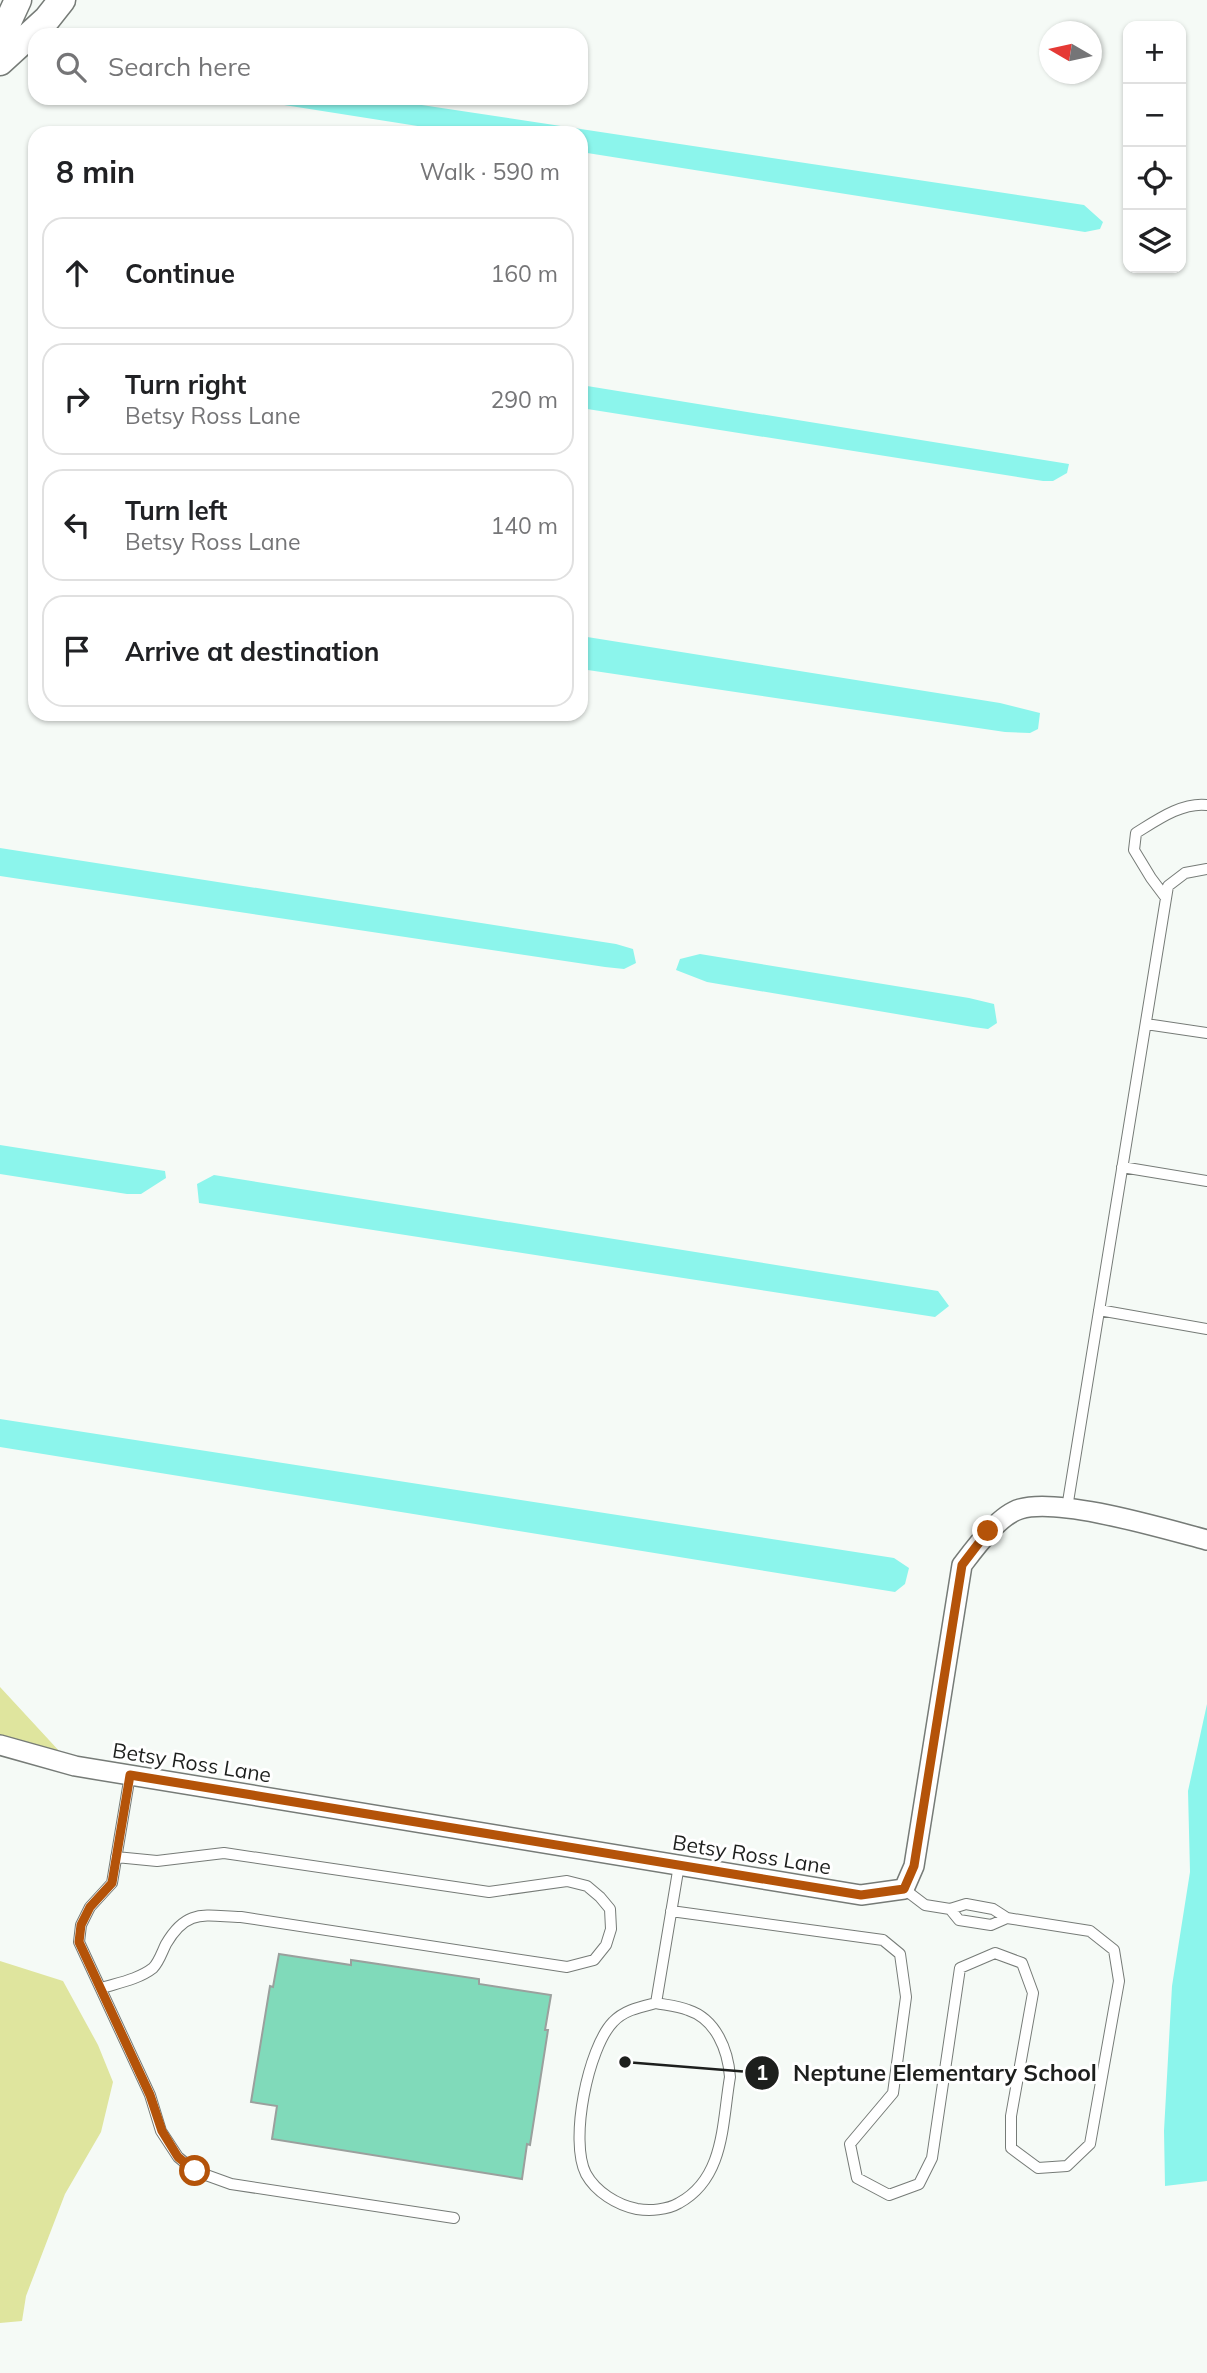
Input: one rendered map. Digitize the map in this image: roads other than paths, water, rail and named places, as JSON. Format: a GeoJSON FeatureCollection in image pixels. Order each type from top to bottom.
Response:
{"type":"FeatureCollection","features":[{"type":"Feature","properties":{"kind":"main road"},"geometry":{"type":"LineString","coordinates":[[0,39],[18,0]]}},
{"type":"Feature","properties":{"kind":"main road"},"geometry":{"type":"LineString","coordinates":[[37,28],[62,0]]}},
{"type":"Feature","properties":{"kind":"main road"},"geometry":{"type":"LineString","coordinates":[[0,62],[28,36]]}},
{"type":"Feature","properties":{"kind":"street"},"geometry":{"type":"LineString","coordinates":[[904,1889],[914,1866],[962,1565],[988,1531],[1019,1509],[1055,1506],[1207,1540]]}},
{"type":"Feature","properties":{"kind":"street","name":"Betsy Ross Lane"},"geometry":{"type":"LineString","coordinates":[[0,1745],[75,1766],[861,1895],[904,1889]]}},
{"type":"Feature","properties":{"kind":"lane"},"geometry":{"type":"LineString","coordinates":[[1166,898],[1134,850],[1136,833],[1160,817],[1194,803],[1207,805]]}},
{"type":"Feature","properties":{"kind":"lane"},"geometry":{"type":"LineString","coordinates":[[1067,1508],[1168,886],[1185,873],[1207,869]]}},
{"type":"Feature","properties":{"kind":"lane"},"geometry":{"type":"LineString","coordinates":[[1146,1024],[1207,1033]]}},
{"type":"Feature","properties":{"kind":"lane"},"geometry":{"type":"LineString","coordinates":[[1122,1167],[1207,1181]]}},
{"type":"Feature","properties":{"kind":"lane"},"geometry":{"type":"LineString","coordinates":[[1099,1310],[1207,1329]]}},
{"type":"Feature","properties":{"kind":"lane"},"geometry":{"type":"LineString","coordinates":[[130,1775],[112,1883],[90,1907],[81,1925],[79,1942],[150,2095],[162,2131],[178,2157],[195,2171],[231,2184],[454,2218]]}},
{"type":"Feature","properties":{"kind":"lane"},"geometry":{"type":"LineString","coordinates":[[102,1988],[140,1976],[155,1967],[166,1943],[179,1925],[193,1916],[241,1917],[567,1967],[594,1960],[606,1945],[611,1929],[610,1909],[600,1897],[587,1886],[567,1881],[489,1892],[225,1853],[157,1861],[116,1857]]}},
{"type":"Feature","properties":{"kind":"lane"},"geometry":{"type":"LineString","coordinates":[[656,2003],[679,1865]]}},
{"type":"Feature","properties":{"kind":"lane"},"geometry":{"type":"LineString","coordinates":[[671,1911],[883,1940],[900,1954],[906,1997],[893,2093],[850,2144],[857,2178],[889,2195],[919,2184],[932,2158],[960,1968],[995,1953],[1022,1963],[1033,1993],[1011,2116],[1011,2148],[1038,2168],[1067,2166],[1090,2144],[1119,1981],[1114,1950],[1090,1931],[1007,1918],[993,1909],[966,1903],[950,1909],[925,1905],[904,1889]]}},
{"type":"Feature","properties":{"kind":"lane"},"geometry":{"type":"LineString","coordinates":[[950,1909],[959,1920],[991,1924],[1007,1918]]}},
{"type":"Feature","properties":{"kind":"lane"},"geometry":{"type":"LineString","coordinates":[[656,2003],[689,2010],[704,2018],[724,2047],[730,2077],[713,2169],[690,2197],[673,2206],[652,2210],[625,2206],[608,2198],[596,2187],[586,2173],[580,2155],[579,2134],[590,2064],[601,2036],[615,2020],[631,2009],[656,2003]]}},
{"type":"Feature","properties":{"kind":"water"},"geometry":{"type":"Polygon","coordinates":[[[284,105],[421,105],[561,126],[417,126],[284,105]]]}},
{"type":"Feature","properties":{"kind":"water"},"geometry":{"type":"Polygon","coordinates":[[[588,130],[1084,205],[1103,222],[1100,229],[1085,232],[588,153],[588,130]]]}},
{"type":"Feature","properties":{"kind":"water"},"geometry":{"type":"Polygon","coordinates":[[[588,386],[1069,464],[1067,473],[1053,481],[588,409],[588,386]]]}},
{"type":"Feature","properties":{"kind":"water"},"geometry":{"type":"Polygon","coordinates":[[[588,637],[1000,703],[1040,713],[1038,729],[1030,733],[1005,732],[588,670],[588,637]]]}},
{"type":"Feature","properties":{"kind":"water"},"geometry":{"type":"Polygon","coordinates":[[[0,848],[616,944],[633,949],[636,963],[624,969],[605,967],[0,876],[0,848]]]}},
{"type":"Feature","properties":{"kind":"water"},"geometry":{"type":"Polygon","coordinates":[[[700,954],[969,998],[994,1004],[997,1023],[988,1029],[973,1027],[707,982],[676,970],[680,959],[700,954]]]}},
{"type":"Feature","properties":{"kind":"water"},"geometry":{"type":"Polygon","coordinates":[[[0,1145],[165,1171],[166,1178],[141,1194],[127,1194],[0,1174],[0,1145]]]}},
{"type":"Feature","properties":{"kind":"water"},"geometry":{"type":"Polygon","coordinates":[[[214,1175],[938,1291],[949,1306],[935,1317],[199,1203],[197,1184],[214,1175]]]}},
{"type":"Feature","properties":{"kind":"water"},"geometry":{"type":"Polygon","coordinates":[[[0,1419],[894,1558],[909,1568],[905,1584],[895,1592],[0,1447],[0,1419]]]}},
{"type":"Feature","properties":{"kind":"water"},"geometry":{"type":"Polygon","coordinates":[[[1207,1704],[1207,2181],[1165,2186],[1164,2131],[1172,1986],[1190,1872],[1188,1791],[1207,1704]]]}},
{"type":"Feature","properties":{"kind":"place","name":"Neptune Elementary School"},"geometry":{"type":"Point","coordinates":[625,2062]}}]}
